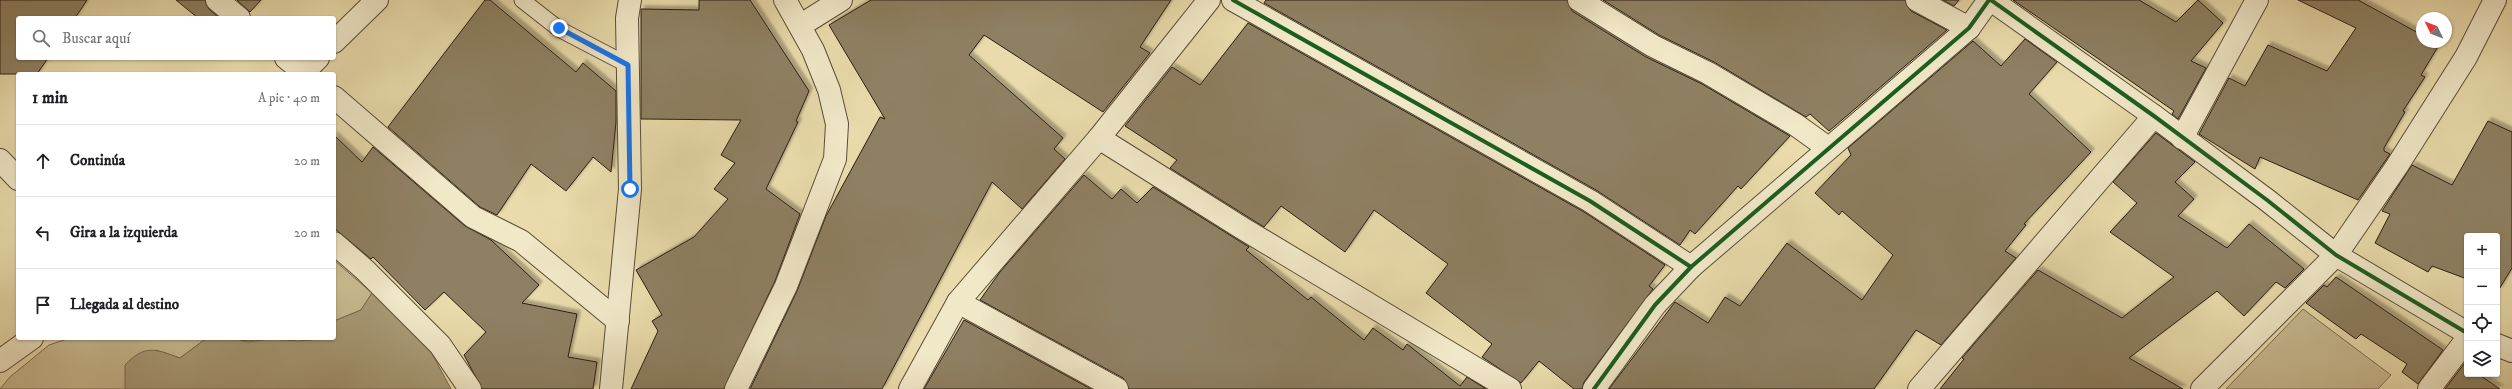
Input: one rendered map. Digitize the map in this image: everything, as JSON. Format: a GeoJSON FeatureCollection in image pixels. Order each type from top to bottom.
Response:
{"type":"FeatureCollection","features":[{"type":"Feature","properties":{"kind":"street"},"geometry":{"type":"LineString","coordinates":[[217,0],[237,16]]}},
{"type":"Feature","properties":{"kind":"street"},"geometry":{"type":"LineString","coordinates":[[336,40],[377,0]]}},
{"type":"Feature","properties":{"kind":"street"},"geometry":{"type":"LineString","coordinates":[[611,389],[630,189],[627,18],[630,0]]}},
{"type":"Feature","properties":{"kind":"street"},"geometry":{"type":"LineString","coordinates":[[736,389],[786,286],[835,159],[837,124],[829,90],[801,25],[785,0]]}},
{"type":"Feature","properties":{"kind":"street"},"geometry":{"type":"LineString","coordinates":[[801,25],[841,0]]}},
{"type":"Feature","properties":{"kind":"street"},"geometry":{"type":"LineString","coordinates":[[910,389],[958,302],[1099,138],[1209,0]]}},
{"type":"Feature","properties":{"kind":"street"},"geometry":{"type":"LineString","coordinates":[[1233,0],[1590,201],[1692,267]]}},
{"type":"Feature","properties":{"kind":"street"},"geometry":{"type":"LineString","coordinates":[[1579,0],[1654,46],[1708,73],[1796,125],[1828,148]]}},
{"type":"Feature","properties":{"kind":"street"},"geometry":{"type":"LineString","coordinates":[[1917,0],[1969,28]]}},
{"type":"Feature","properties":{"kind":"street"},"geometry":{"type":"LineString","coordinates":[[1594,389],[1655,305],[1692,267],[1828,148],[1969,28],[1990,0],[2154,116],[2266,200],[2336,255],[2464,331]]}},
{"type":"Feature","properties":{"kind":"street"},"geometry":{"type":"LineString","coordinates":[[2182,138],[2257,0]]}},
{"type":"Feature","properties":{"kind":"street"},"geometry":{"type":"LineString","coordinates":[[2202,389],[2336,255],[2397,166],[2466,57],[2495,0]]}},
{"type":"Feature","properties":{"kind":"street"},"geometry":{"type":"LineString","coordinates":[[291,60],[309,68]]}},
{"type":"Feature","properties":{"kind":"street"},"geometry":{"type":"LineString","coordinates":[[336,99],[473,217],[521,241],[618,321]]}},
{"type":"Feature","properties":{"kind":"street"},"geometry":{"type":"LineString","coordinates":[[1919,389],[2154,116]]}},
{"type":"Feature","properties":{"kind":"street"},"geometry":{"type":"LineString","coordinates":[[1099,138],[1242,228],[1510,389]]}},
{"type":"Feature","properties":{"kind":"street"},"geometry":{"type":"LineString","coordinates":[[0,160],[16,176]]}},
{"type":"Feature","properties":{"kind":"street"},"geometry":{"type":"LineString","coordinates":[[336,245],[365,270],[440,345],[470,389]]}},
{"type":"Feature","properties":{"kind":"street"},"geometry":{"type":"LineString","coordinates":[[958,302],[1117,389]]}},
{"type":"Feature","properties":{"kind":"street"},"geometry":{"type":"LineString","coordinates":[[0,361],[29,340]]}},
{"type":"Feature","properties":{"kind":"street"},"geometry":{"type":"LineString","coordinates":[[2429,389],[2465,341]]}},
{"type":"Feature","properties":{"kind":"street"},"geometry":{"type":"LineString","coordinates":[[2500,346],[2512,351]]}},
{"type":"Feature","properties":{"kind":"lane"},"geometry":{"type":"LineString","coordinates":[[522,0],[559,28],[628,65]]}},
{"type":"Feature","properties":{"kind":"shaded area"},"geometry":{"type":"Polygon","coordinates":[[[336,262],[372,293],[361,310],[336,320],[336,262]]]}},
{"type":"Feature","properties":{"kind":"shaded area"},"geometry":{"type":"Polygon","coordinates":[[[372,293],[430,350],[451,389],[125,389],[125,365],[132,358],[145,351],[151,350],[164,352],[180,358],[204,340],[240,340],[248,342],[263,340],[336,340],[336,320],[361,310],[372,293]]]}},
{"type":"Feature","properties":{"kind":"shaded area"},"geometry":{"type":"Polygon","coordinates":[[[2303,309],[2391,375],[2378,389],[2226,389],[2303,309]]]}},
{"type":"Feature","properties":{"kind":"shaded area"},"geometry":{"type":"Polygon","coordinates":[[[64,340],[204,340],[180,358],[156,350],[125,389],[0,389],[10,377],[49,345],[64,340]]]}},
{"type":"Feature","properties":{"kind":"building"},"geometry":{"type":"Polygon","coordinates":[[[0,0],[87,0],[76,16],[16,16],[16,60],[47,60],[38,72],[0,74],[0,0]]]}},
{"type":"Feature","properties":{"kind":"building"},"geometry":{"type":"Polygon","coordinates":[[[176,0],[205,0],[209,9],[217,16],[196,16],[176,0]]]}},
{"type":"Feature","properties":{"kind":"building"},"geometry":{"type":"Polygon","coordinates":[[[237,0],[261,0],[250,12],[237,0]]]}},
{"type":"Feature","properties":{"kind":"building"},"geometry":{"type":"Polygon","coordinates":[[[485,0],[490,0],[576,72],[583,63],[616,91],[616,122],[611,172],[593,157],[566,191],[531,164],[497,215],[480,207],[388,127],[485,0]]]}},
{"type":"Feature","properties":{"kind":"building"},"geometry":{"type":"Polygon","coordinates":[[[699,0],[750,0],[809,91],[796,121],[798,122],[766,189],[800,214],[775,281],[724,389],[631,389],[658,331],[652,321],[662,315],[636,270],[694,237],[728,199],[714,189],[735,163],[721,155],[741,120],[641,119],[641,9],[699,10],[699,0]]]}},
{"type":"Feature","properties":{"kind":"building"},"geometry":{"type":"Polygon","coordinates":[[[871,0],[1171,0],[1140,47],[1150,53],[1103,112],[984,35],[969,55],[1063,138],[1054,149],[1065,159],[1022,209],[992,182],[882,389],[750,389],[797,291],[826,216],[880,117],[885,119],[829,25],[871,0]]]}},
{"type":"Feature","properties":{"kind":"building"},"geometry":{"type":"Polygon","coordinates":[[[1266,0],[1567,0],[1572,11],[1646,57],[1702,84],[1790,136],[1741,189],[1738,186],[1695,234],[1690,230],[1680,245],[1596,190],[1264,3],[1266,0]]]}},
{"type":"Feature","properties":{"kind":"building"},"geometry":{"type":"Polygon","coordinates":[[[1603,0],[1905,0],[1911,11],[1947,30],[1829,131],[1810,114],[1806,117],[1714,62],[1659,35],[1603,0]]]}},
{"type":"Feature","properties":{"kind":"building"},"geometry":{"type":"Polygon","coordinates":[[[1943,0],[1959,0],[1954,6],[1943,0]]]}},
{"type":"Feature","properties":{"kind":"building"},"geometry":{"type":"Polygon","coordinates":[[[2013,0],[2139,0],[2176,22],[2198,0],[2223,23],[2191,61],[2206,68],[2178,119],[2172,114],[2174,111],[2013,0]]]}},
{"type":"Feature","properties":{"kind":"building"},"geometry":{"type":"Polygon","coordinates":[[[2298,0],[2358,0],[2416,32],[2416,48],[2437,48],[2421,75],[2425,77],[2403,111],[2405,112],[2384,148],[2384,151],[2390,154],[2358,200],[2260,157],[2255,169],[2199,134],[2229,78],[2245,86],[2268,45],[2327,71],[2356,28],[2298,0]]]}},
{"type":"Feature","properties":{"kind":"building"},"geometry":{"type":"Polygon","coordinates":[[[1248,23],[1584,212],[1665,265],[1649,286],[1653,289],[1584,382],[1582,389],[1574,389],[1539,361],[1521,383],[1482,357],[1492,344],[1426,293],[1448,264],[1374,210],[1345,252],[1281,206],[1264,227],[1170,168],[1177,160],[1125,126],[1172,67],[1200,85],[1248,23]]]}},
{"type":"Feature","properties":{"kind":"building"},"geometry":{"type":"Polygon","coordinates":[[[2025,39],[2057,62],[2029,94],[2091,152],[2024,224],[2026,225],[2005,251],[2016,258],[1941,345],[1916,330],[1874,389],[1609,389],[1675,302],[1708,323],[1725,297],[1740,306],[1787,243],[1862,300],[1893,255],[1842,211],[1839,215],[1815,193],[1851,155],[1848,148],[1973,41],[2001,66],[2025,39]]]}},
{"type":"Feature","properties":{"kind":"building"},"geometry":{"type":"Polygon","coordinates":[[[2488,121],[2512,132],[2512,268],[2500,288],[2500,233],[2464,233],[2464,278],[2432,266],[2428,272],[2375,243],[2390,214],[2382,211],[2412,165],[2452,185],[2488,121]]]}},
{"type":"Feature","properties":{"kind":"building"},"geometry":{"type":"Polygon","coordinates":[[[2156,133],[2195,162],[2175,182],[2194,199],[2178,216],[2227,248],[2249,224],[2304,269],[2285,288],[2276,282],[2244,316],[2217,291],[2129,358],[2183,389],[1940,389],[1964,359],[1962,358],[2038,270],[2122,318],[2174,277],[2110,232],[2137,203],[2113,182],[2156,133]]]}},
{"type":"Feature","properties":{"kind":"building"},"geometry":{"type":"Polygon","coordinates":[[[336,137],[362,162],[373,147],[465,226],[491,240],[539,285],[522,303],[577,314],[568,357],[597,362],[593,389],[482,389],[464,355],[486,332],[444,292],[425,310],[373,257],[371,259],[336,230],[336,137]]]}},
{"type":"Feature","properties":{"kind":"building"},"geometry":{"type":"Polygon","coordinates":[[[1084,175],[1112,199],[1121,189],[1137,203],[1153,187],[1249,247],[1246,250],[1308,300],[1311,297],[1364,340],[1373,328],[1403,350],[1407,344],[1460,386],[1467,377],[1486,389],[1129,389],[1123,378],[980,300],[1000,272],[1084,175]]]}},
{"type":"Feature","properties":{"kind":"building"},"geometry":{"type":"Polygon","coordinates":[[[2336,277],[2443,350],[2418,384],[2402,372],[2407,364],[2361,334],[2356,339],[2306,303],[2324,285],[2327,287],[2336,277]]]}},
{"type":"Feature","properties":{"kind":"building"},"geometry":{"type":"Polygon","coordinates":[[[964,320],[1091,389],[924,389],[964,320]]]}},
{"type":"Feature","properties":{"kind":"building"},"geometry":{"type":"Polygon","coordinates":[[[2464,364],[2464,377],[2482,377],[2500,389],[2445,389],[2464,364]]]}},
{"type":"Feature","properties":{"kind":"cycle path"},"geometry":{"type":"LineString","coordinates":[[1233,0],[1590,201],[1691,267]]}},
{"type":"Feature","properties":{"kind":"cycle path"},"geometry":{"type":"LineString","coordinates":[[1594,389],[1655,305],[1691,267],[1969,28],[1989,0]]}},
{"type":"Feature","properties":{"kind":"cycle path"},"geometry":{"type":"LineString","coordinates":[[1991,0],[2154,116],[2267,200],[2336,255],[2464,331]]}},
{"type":"Feature","properties":{"kind":"route"},"geometry":{"type":"LineString","coordinates":[[559,28],[628,65],[630,189]]}}]}
